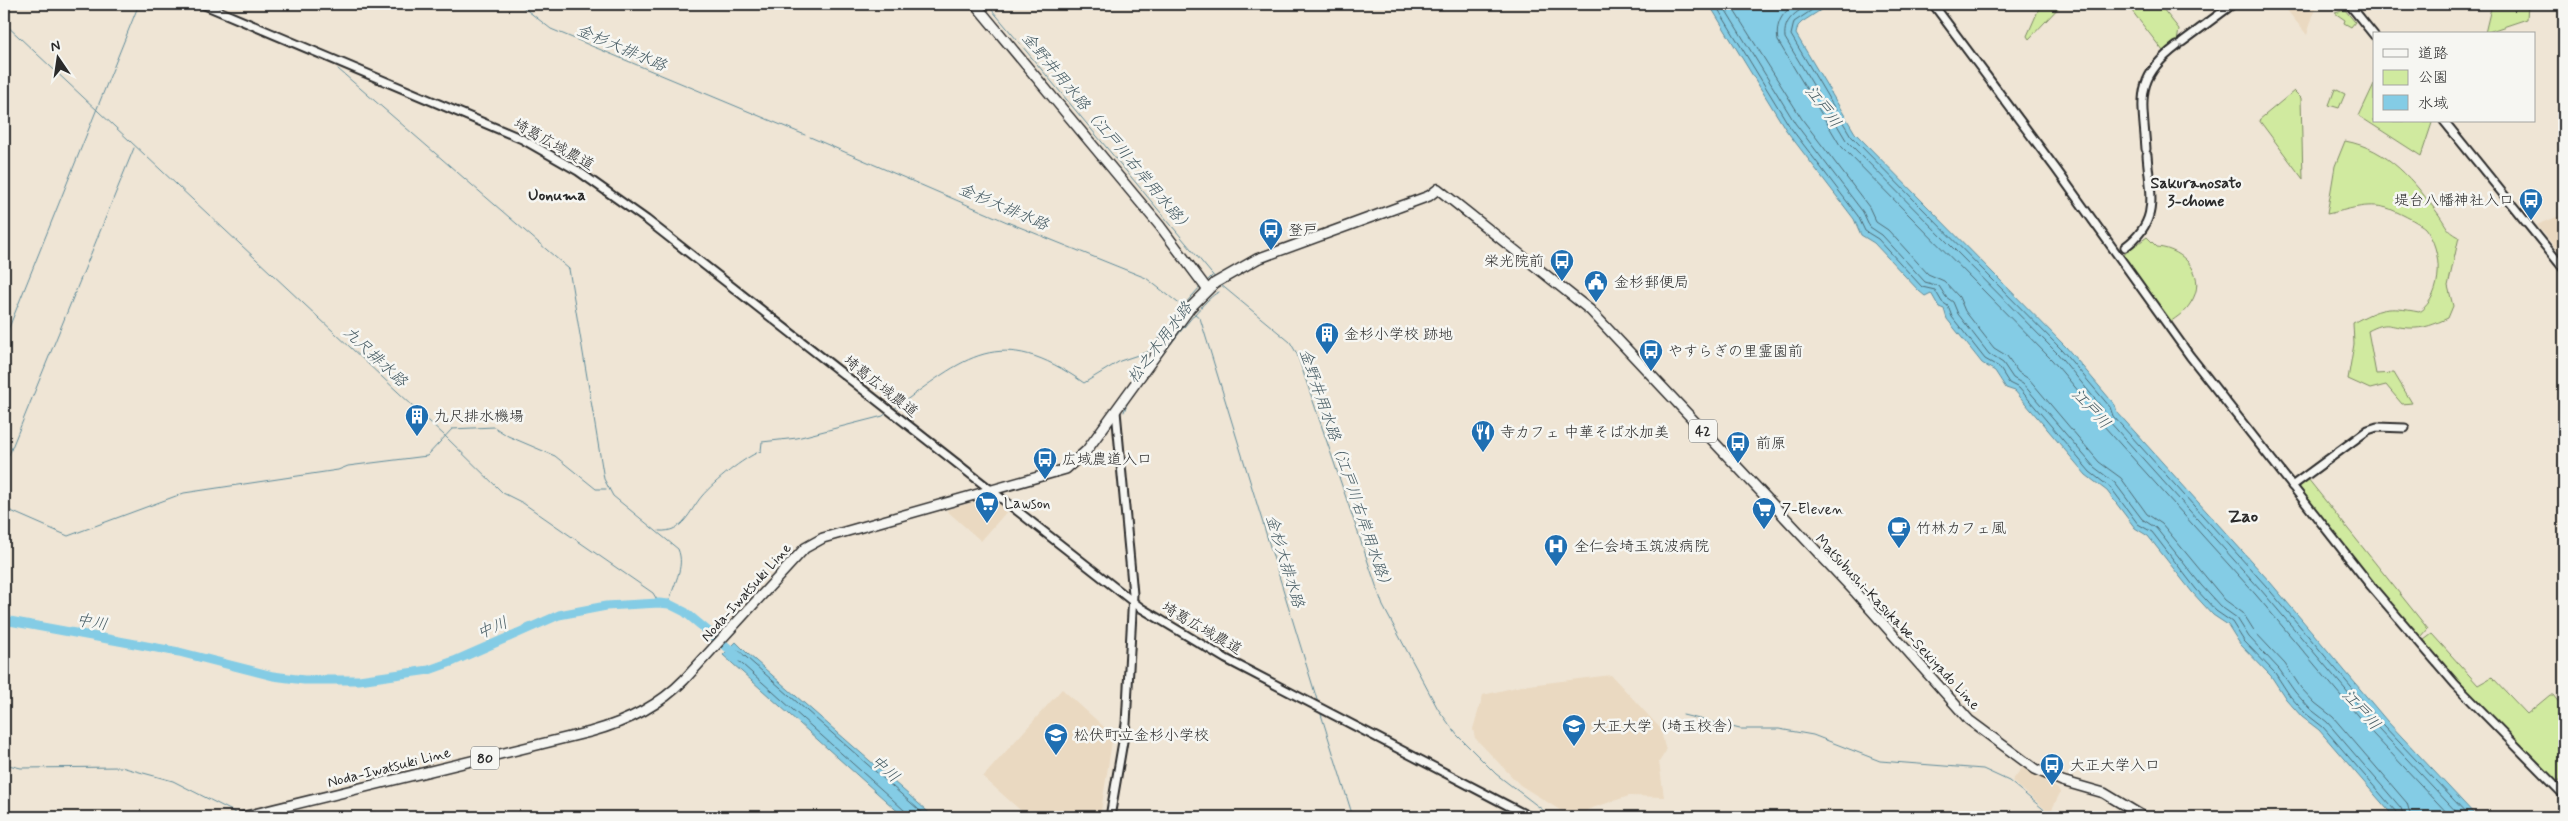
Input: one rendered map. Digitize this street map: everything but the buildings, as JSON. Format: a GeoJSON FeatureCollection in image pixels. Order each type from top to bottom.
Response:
{"type":"FeatureCollection","features":[{"type":"Feature","properties":{"kind":"main road"},"geometry":{"type":"LineString","coordinates":[[975,4],[1149,212],[1207,289]]}},
{"type":"Feature","properties":{"kind":"main road","name":"Matsubushi-Kasukabe-Sekiyado Line"},"geometry":{"type":"LineString","coordinates":[[1207,289],[1257,259],[1429,196],[1438,189],[1585,306],[1856,594],[1969,720],[2035,769],[2062,781],[2104,793],[2144,817]]}},
{"type":"Feature","properties":{"kind":"main road","name":"Noda-Iwatsuki Line"},"geometry":{"type":"LineString","coordinates":[[242,817],[610,727],[641,713],[667,696],[707,656],[791,561],[814,542],[1066,469],[1078,460],[1116,411],[1190,308],[1207,289]]}},
{"type":"Feature","properties":{"kind":"street","name":"埼葛広域農道"},"geometry":{"type":"LineString","coordinates":[[202,4],[522,139],[578,171],[647,220],[1133,601],[1188,638],[1530,817]]}},
{"type":"Feature","properties":{"kind":"street"},"geometry":{"type":"LineString","coordinates":[[1932,4],[2120,250],[2190,356],[2396,617],[2455,684],[2564,795]]}},
{"type":"Feature","properties":{"kind":"street"},"geometry":{"type":"LineString","coordinates":[[2120,250],[2142,233],[2151,212],[2142,102],[2145,85],[2153,67],[2232,4]]}},
{"type":"Feature","properties":{"kind":"street"},"geometry":{"type":"LineString","coordinates":[[2351,6],[2373,34]]}},
{"type":"Feature","properties":{"kind":"street"},"geometry":{"type":"LineString","coordinates":[[2445,122],[2564,270]]}},
{"type":"Feature","properties":{"kind":"street"},"geometry":{"type":"LineString","coordinates":[[1110,817],[1126,724],[1133,601],[1116,411]]}},
{"type":"Feature","properties":{"kind":"street"},"geometry":{"type":"LineString","coordinates":[[2292,486],[2368,430],[2377,427],[2405,428]]}},
{"type":"Feature","properties":{"kind":"shaded area"},"geometry":{"type":"Polygon","coordinates":[[[2282,4],[2322,4],[2315,9],[2307,35],[2282,4]]]}},
{"type":"Feature","properties":{"kind":"shaded area"},"geometry":{"type":"Polygon","coordinates":[[[2564,214],[2564,258],[2537,225],[2564,214]]]}},
{"type":"Feature","properties":{"kind":"shaded area"},"geometry":{"type":"Polygon","coordinates":[[[992,497],[1008,510],[981,541],[946,510],[992,497]]]}},
{"type":"Feature","properties":{"kind":"shaded area","name":"大正大学（埼玉校舎）"},"geometry":{"type":"Polygon","coordinates":[[[1611,675],[1660,728],[1666,751],[1659,762],[1664,797],[1629,796],[1589,809],[1583,814],[1584,817],[1571,817],[1520,785],[1475,738],[1473,729],[1483,695],[1521,686],[1611,675]]]}},
{"type":"Feature","properties":{"kind":"shaded area","name":"松伏町立金杉小学校"},"geometry":{"type":"Polygon","coordinates":[[[1062,689],[1113,735],[1100,817],[1028,817],[983,777],[1062,689]]]}},
{"type":"Feature","properties":{"kind":"shaded area"},"geometry":{"type":"Polygon","coordinates":[[[2024,765],[2059,790],[2060,793],[2050,813],[2012,781],[2024,765]]]}},
{"type":"Feature","properties":{"kind":"green space"},"geometry":{"type":"Polygon","coordinates":[[[2041,4],[2062,4],[2029,39],[2027,36],[2041,4]]]}},
{"type":"Feature","properties":{"kind":"green space"},"geometry":{"type":"Polygon","coordinates":[[[2142,4],[2159,4],[2179,29],[2177,42],[2163,51],[2132,11],[2142,4]]]}},
{"type":"Feature","properties":{"kind":"green space"},"geometry":{"type":"Polygon","coordinates":[[[2492,4],[2528,4],[2527,19],[2485,32],[2492,4]]]}},
{"type":"Feature","properties":{"kind":"green space"},"geometry":{"type":"Polygon","coordinates":[[[2345,10],[2355,22],[2351,27],[2344,23],[2345,20],[2335,13],[2345,10]]]}},
{"type":"Feature","properties":{"kind":"green space"},"geometry":{"type":"Polygon","coordinates":[[[2373,86],[2373,122],[2432,122],[2421,156],[2359,116],[2373,86]]]}},
{"type":"Feature","properties":{"kind":"green space"},"geometry":{"type":"Polygon","coordinates":[[[2335,89],[2345,94],[2339,108],[2329,105],[2335,89]]]}},
{"type":"Feature","properties":{"kind":"green space"},"geometry":{"type":"Polygon","coordinates":[[[2294,91],[2301,98],[2303,179],[2259,120],[2294,91]]]}},
{"type":"Feature","properties":{"kind":"green space"},"geometry":{"type":"Polygon","coordinates":[[[2345,141],[2375,151],[2399,168],[2420,190],[2449,230],[2459,237],[2448,286],[2453,306],[2448,318],[2420,328],[2385,325],[2368,331],[2376,374],[2394,373],[2412,403],[2402,404],[2386,385],[2370,389],[2348,379],[2354,344],[2353,323],[2370,314],[2384,310],[2399,309],[2419,312],[2433,295],[2437,284],[2438,260],[2435,248],[2425,228],[2387,208],[2364,206],[2327,214],[2335,166],[2345,141]]]}},
{"type":"Feature","properties":{"kind":"green space"},"geometry":{"type":"Polygon","coordinates":[[[2147,237],[2157,247],[2177,253],[2185,259],[2195,275],[2197,284],[2190,304],[2170,322],[2124,258],[2125,253],[2147,237]]]}},
{"type":"Feature","properties":{"kind":"green space"},"geometry":{"type":"Polygon","coordinates":[[[2308,479],[2428,629],[2421,637],[2418,637],[2299,489],[2308,479]]]}},
{"type":"Feature","properties":{"kind":"green space"},"geometry":{"type":"Polygon","coordinates":[[[2432,634],[2478,685],[2492,677],[2527,714],[2550,695],[2553,695],[2564,709],[2564,778],[2556,782],[2511,738],[2424,643],[2424,640],[2432,634]]]}},
{"type":"Feature","properties":{"kind":"water","name":"江戸川"},"geometry":{"type":"Polygon","coordinates":[[[1709,4],[1830,4],[1802,22],[1798,26],[1796,34],[1855,133],[2066,347],[2115,405],[2117,412],[2270,582],[2387,721],[2477,817],[2394,817],[2319,730],[2302,717],[2286,699],[2271,676],[2240,644],[2228,625],[2213,615],[2192,592],[2148,536],[2135,528],[2107,491],[2086,475],[2015,391],[2006,388],[1995,371],[1982,363],[1947,319],[1944,309],[1939,307],[1931,293],[1925,296],[1874,243],[1861,235],[1854,219],[1786,130],[1709,4]]]}},
{"type":"Feature","properties":{"kind":"water"},"geometry":{"type":"Polygon","coordinates":[[[736,642],[934,817],[904,817],[723,655],[736,642]]]}},
{"type":"Feature","properties":{"kind":"waterway"},"geometry":{"type":"LineString","coordinates":[[4,340],[139,4]]}},
{"type":"Feature","properties":{"kind":"waterway","name":"金杉大排水路"},"geometry":{"type":"LineString","coordinates":[[519,4],[551,29],[805,135]]}},
{"type":"Feature","properties":{"kind":"waterway","name":"金野井用水路（江戸川右岸用水路）"},"geometry":{"type":"LineString","coordinates":[[987,4],[1216,279]]}},
{"type":"Feature","properties":{"kind":"waterway","name":"九尺排水路"},"geometry":{"type":"LineString","coordinates":[[4,23],[445,436],[503,493],[523,503],[653,593],[659,603]]}},
{"type":"Feature","properties":{"kind":"waterway"},"geometry":{"type":"LineString","coordinates":[[338,69],[569,269],[604,479],[613,496],[678,549],[680,556],[679,570],[669,604]]}},
{"type":"Feature","properties":{"kind":"waterway","name":"金杉大排水路"},"geometry":{"type":"LineString","coordinates":[[810,137],[1007,222],[1146,278],[1182,306]]}},
{"type":"Feature","properties":{"kind":"waterway"},"geometry":{"type":"LineString","coordinates":[[4,467],[134,148]]}},
{"type":"Feature","properties":{"kind":"waterway"},"geometry":{"type":"LineString","coordinates":[[1206,282],[1212,276]]}},
{"type":"Feature","properties":{"kind":"waterway","name":"金野井用水路（江戸川右岸用水路）"},"geometry":{"type":"LineString","coordinates":[[1220,284],[1290,342],[1297,354],[1383,606],[1438,709],[1457,735],[1496,774],[1552,817]]}},
{"type":"Feature","properties":{"kind":"waterway"},"geometry":{"type":"LineString","coordinates":[[894,409],[963,362],[984,354],[1006,351],[1029,354],[1054,365],[1084,383],[1120,361],[1150,351],[1183,306],[1201,286]]}},
{"type":"Feature","properties":{"kind":"waterway","name":"松之木用水路"},"geometry":{"type":"LineString","coordinates":[[1124,412],[1128,401],[1187,323],[1211,297],[1219,292]]}},
{"type":"Feature","properties":{"kind":"waterway","name":"金杉大排水路"},"geometry":{"type":"LineString","coordinates":[[1195,314],[1200,318],[1318,703]]}},
{"type":"Feature","properties":{"kind":"waterway"},"geometry":{"type":"LineString","coordinates":[[659,531],[667,531],[680,525],[702,496],[714,484],[729,471],[761,451],[762,442],[797,438],[883,416],[888,412]]}},
{"type":"Feature","properties":{"kind":"waterway"},"geometry":{"type":"LineString","coordinates":[[4,508],[68,536],[184,493],[338,470],[348,466],[427,456],[452,429],[494,427],[508,436],[555,456],[596,489],[606,489]]}},
{"type":"Feature","properties":{"kind":"waterway","name":"中川"},"geometry":{"type":"LineString","coordinates":[[4,620],[179,652],[273,676],[304,680],[359,680],[429,670],[559,615],[606,606],[659,603],[669,604],[685,612],[739,657]]}},
{"type":"Feature","properties":{"kind":"waterway","name":"金杉大排水路"},"geometry":{"type":"LineString","coordinates":[[1320,711],[1353,817]]}},
{"type":"Feature","properties":{"kind":"waterway"},"geometry":{"type":"LineString","coordinates":[[1683,715],[1740,729],[1779,729],[1813,735],[1880,761],[1983,769],[2009,781],[2053,817]]}},
{"type":"Feature","properties":{"kind":"waterway"},"geometry":{"type":"LineString","coordinates":[[4,764],[21,768],[121,767],[173,781],[236,813]]}},
{"type":"Feature","properties":{"kind":"place","name":"堤台八幡神社入口"},"geometry":{"type":"Point","coordinates":[2531,221]}},
{"type":"Feature","properties":{"kind":"place","name":"登戸"},"geometry":{"type":"Point","coordinates":[1271,251]}},
{"type":"Feature","properties":{"kind":"place","name":"栄光院前"},"geometry":{"type":"Point","coordinates":[1562,282]}},
{"type":"Feature","properties":{"kind":"place","name":"金杉郵便局"},"geometry":{"type":"Point","coordinates":[1596,303]}},
{"type":"Feature","properties":{"kind":"place","name":"金杉小学校 跡地"},"geometry":{"type":"Point","coordinates":[1327,355]}},
{"type":"Feature","properties":{"kind":"place","name":"やすらぎの里霊園前"},"geometry":{"type":"Point","coordinates":[1651,372]}},
{"type":"Feature","properties":{"kind":"place","name":"九尺排水機場"},"geometry":{"type":"Point","coordinates":[417,437]}},
{"type":"Feature","properties":{"kind":"place","name":"寺カフェ 中華そば水加美"},"geometry":{"type":"Point","coordinates":[1483,453]}},
{"type":"Feature","properties":{"kind":"place","name":"前原"},"geometry":{"type":"Point","coordinates":[1738,464]}},
{"type":"Feature","properties":{"kind":"place","name":"広域農道入口"},"geometry":{"type":"Point","coordinates":[1045,480]}},
{"type":"Feature","properties":{"kind":"place","name":"Lawson"},"geometry":{"type":"Point","coordinates":[987,524]}},
{"type":"Feature","properties":{"kind":"place","name":"7-Eleven"},"geometry":{"type":"Point","coordinates":[1764,530]}},
{"type":"Feature","properties":{"kind":"place","name":"竹林カフェ風"},"geometry":{"type":"Point","coordinates":[1899,549]}},
{"type":"Feature","properties":{"kind":"place","name":"全仁会埼玉筑波病院"},"geometry":{"type":"Point","coordinates":[1556,567]}},
{"type":"Feature","properties":{"kind":"place","name":"大正大学（埼玉校舎）"},"geometry":{"type":"Point","coordinates":[1574,747]}},
{"type":"Feature","properties":{"kind":"place","name":"松伏町立金杉小学校"},"geometry":{"type":"Point","coordinates":[1056,756]}},
{"type":"Feature","properties":{"kind":"place","name":"大正大学入口"},"geometry":{"type":"Point","coordinates":[2052,786]}},
{"type":"Feature","properties":{"kind":"district","name":"Sakuranosato 3-chome"},"geometry":{"type":"Point","coordinates":[2196,191]}},
{"type":"Feature","properties":{"kind":"district","name":"Uonuma"},"geometry":{"type":"Point","coordinates":[557,194]}},
{"type":"Feature","properties":{"kind":"district","name":"Zao"},"geometry":{"type":"Point","coordinates":[2243,516]}}]}
